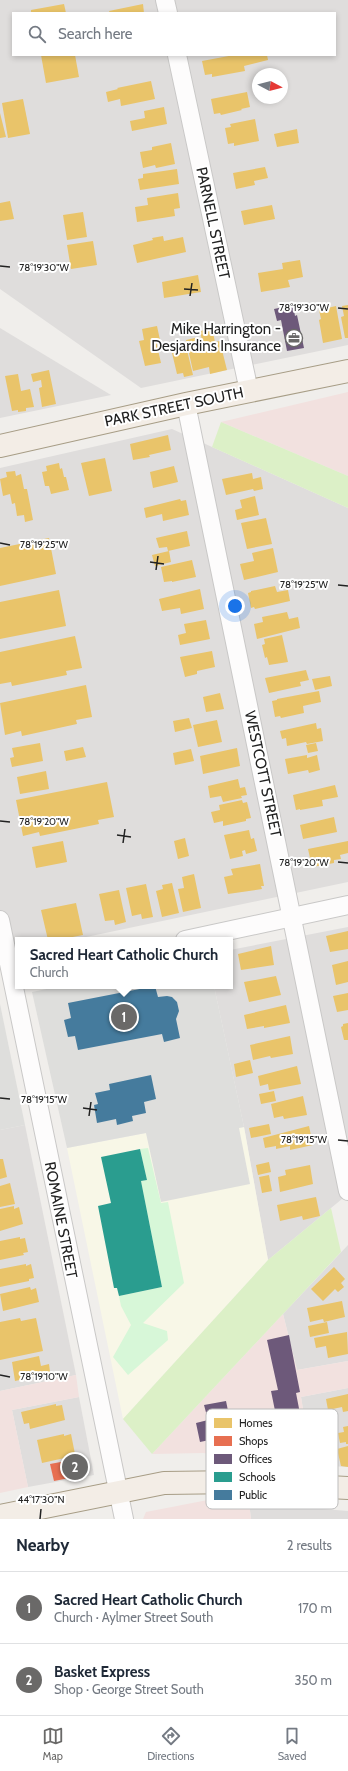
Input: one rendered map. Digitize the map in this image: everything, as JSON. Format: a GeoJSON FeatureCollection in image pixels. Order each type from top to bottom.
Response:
{"type":"FeatureCollection","features":[{"type":"Feature","properties":{"kind":"main road","name":"PARK STREET SOUTH"},"geometry":{"type":"LineString","coordinates":[[0,446],[186,404],[348,371]]}},
{"type":"Feature","properties":{"kind":"main road"},"geometry":{"type":"LineString","coordinates":[[0,1516],[164,1483],[206,1482]]}},
{"type":"Feature","properties":{"kind":"main road"},"geometry":{"type":"LineString","coordinates":[[338,1487],[348,1488]]}},
{"type":"Feature","properties":{"kind":"street"},"geometry":{"type":"LineString","coordinates":[[165,0],[168,12]]}},
{"type":"Feature","properties":{"kind":"street","name":"PARNELL STREET"},"geometry":{"type":"LineString","coordinates":[[177,56],[249,391]]}},
{"type":"Feature","properties":{"kind":"street","name":"WESTCOTT STREET"},"geometry":{"type":"LineString","coordinates":[[186,404],[348,1190]]}},
{"type":"Feature","properties":{"kind":"street"},"geometry":{"type":"LineString","coordinates":[[199,937],[348,906]]}},
{"type":"Feature","properties":{"kind":"street","name":"ROMAINE STREET"},"geometry":{"type":"LineString","coordinates":[[0,920],[10,977],[124,1519]]}},
{"type":"Feature","properties":{"kind":"shaded area"},"geometry":{"type":"Polygon","coordinates":[[[0,0],[348,0],[348,345],[141,388],[0,289],[0,0]]]}},
{"type":"Feature","properties":{"kind":"shaded area"},"geometry":{"type":"Polygon","coordinates":[[[0,328],[111,395],[0,418],[0,328]]]}},
{"type":"Feature","properties":{"kind":"shaded area"},"geometry":{"type":"Polygon","coordinates":[[[348,392],[348,476],[221,422],[348,392]]]}},
{"type":"Feature","properties":{"kind":"shaded area"},"geometry":{"type":"Polygon","coordinates":[[[172,429],[348,508],[348,882],[86,937],[15,937],[15,952],[0,955],[0,468],[172,429]]]}},
{"type":"Feature","properties":{"kind":"shaded area"},"geometry":{"type":"Polygon","coordinates":[[[348,927],[348,1194],[268,1260],[244,1127],[215,989],[233,989],[233,949],[348,927]]]}},
{"type":"Feature","properties":{"kind":"shaded area"},"geometry":{"type":"Polygon","coordinates":[[[46,989],[215,989],[244,1127],[239,1128],[250,1184],[161,1202],[146,1133],[67,1148],[32,992],[46,989]]]}},
{"type":"Feature","properties":{"kind":"shaded area"},"geometry":{"type":"Polygon","coordinates":[[[0,1004],[25,1125],[0,1130],[0,1004]]]}},
{"type":"Feature","properties":{"kind":"shaded area"},"geometry":{"type":"Polygon","coordinates":[[[25,1125],[76,1375],[0,1391],[0,1130],[25,1125]]]}},
{"type":"Feature","properties":{"kind":"shaded area"},"geometry":{"type":"Polygon","coordinates":[[[244,1127],[268,1260],[123,1419],[67,1148],[146,1133],[150,1147],[244,1127]]]}},
{"type":"Feature","properties":{"kind":"shaded area"},"geometry":{"type":"Polygon","coordinates":[[[348,1245],[348,1361],[297,1370],[283,1314],[348,1245]]]}},
{"type":"Feature","properties":{"kind":"shaded area"},"geometry":{"type":"Polygon","coordinates":[[[283,1314],[297,1370],[348,1361],[348,1388],[301,1397],[303,1409],[206,1409],[206,1453],[152,1454],[283,1314]]]}},
{"type":"Feature","properties":{"kind":"shaded area"},"geometry":{"type":"Polygon","coordinates":[[[76,1375],[79,1397],[12,1410],[28,1487],[0,1493],[0,1391],[76,1375]]]}},
{"type":"Feature","properties":{"kind":"shaded area"},"geometry":{"type":"Polygon","coordinates":[[[348,1388],[348,1467],[338,1466],[338,1409],[303,1409],[301,1397],[348,1388]]]}},
{"type":"Feature","properties":{"kind":"shaded area"},"geometry":{"type":"Polygon","coordinates":[[[79,1397],[94,1475],[28,1487],[12,1410],[79,1397]]]}},
{"type":"Feature","properties":{"kind":"shaded area"},"geometry":{"type":"Polygon","coordinates":[[[206,1500],[206,1509],[250,1509],[251,1519],[143,1519],[146,1512],[206,1500]]]}},
{"type":"Feature","properties":{"kind":"shaded area"},"geometry":{"type":"Polygon","coordinates":[[[250,1509],[323,1509],[348,1511],[348,1519],[251,1519],[250,1509]]]}},
{"type":"Feature","properties":{"kind":"green space"},"geometry":{"type":"Polygon","coordinates":[[[221,422],[348,476],[348,508],[212,447],[221,422]]]}},
{"type":"Feature","properties":{"kind":"green space"},"geometry":{"type":"Polygon","coordinates":[[[148,1148],[161,1203],[168,1202],[184,1283],[143,1323],[167,1331],[168,1340],[128,1375],[113,1357],[131,1325],[121,1306],[119,1296],[162,1287],[141,1181],[147,1180],[140,1149],[148,1148]]]}},
{"type":"Feature","properties":{"kind":"green space"},"geometry":{"type":"Polygon","coordinates":[[[331,1208],[341,1252],[152,1454],[123,1419],[268,1260],[331,1208]]]}},
{"type":"Feature","properties":{"kind":"building: Homes"},"geometry":{"type":"Polygon","coordinates":[[[64,4],[66,12],[31,12],[31,10],[64,4]]]}},
{"type":"Feature","properties":{"kind":"building: Homes"},"geometry":{"type":"Polygon","coordinates":[[[143,4],[144,12],[110,12],[143,4]]]}},
{"type":"Feature","properties":{"kind":"building: Homes"},"geometry":{"type":"Polygon","coordinates":[[[41,56],[75,56],[79,77],[46,83],[41,56]]]}},
{"type":"Feature","properties":{"kind":"building: Homes"},"geometry":{"type":"Polygon","coordinates":[[[229,56],[267,56],[268,60],[244,66],[245,71],[212,77],[212,74],[205,75],[202,61],[229,56]]]}},
{"type":"Feature","properties":{"kind":"building: Homes"},"geometry":{"type":"Polygon","coordinates":[[[151,81],[155,99],[121,106],[120,99],[108,102],[106,92],[118,89],[117,88],[151,81]]]}},
{"type":"Feature","properties":{"kind":"building: Homes"},"geometry":{"type":"Polygon","coordinates":[[[247,92],[250,107],[221,115],[220,113],[214,114],[211,99],[247,92]]]}},
{"type":"Feature","properties":{"kind":"building: Homes"},"geometry":{"type":"Polygon","coordinates":[[[23,99],[30,134],[8,138],[2,103],[23,99]]]}},
{"type":"Feature","properties":{"kind":"building: Homes"},"geometry":{"type":"Polygon","coordinates":[[[164,107],[167,124],[132,131],[130,121],[145,118],[144,111],[164,107]]]}},
{"type":"Feature","properties":{"kind":"building: Homes"},"geometry":{"type":"Polygon","coordinates":[[[0,113],[6,137],[0,138],[0,113]]]}},
{"type":"Feature","properties":{"kind":"building: Homes"},"geometry":{"type":"Polygon","coordinates":[[[255,119],[259,141],[234,146],[234,143],[228,144],[225,128],[231,127],[230,124],[255,119]]]}},
{"type":"Feature","properties":{"kind":"building: Homes"},"geometry":{"type":"Polygon","coordinates":[[[297,129],[299,143],[277,147],[274,134],[297,129]]]}},
{"type":"Feature","properties":{"kind":"building: Homes"},"geometry":{"type":"Polygon","coordinates":[[[171,143],[175,164],[156,168],[155,165],[143,168],[140,152],[152,150],[152,147],[171,143]]]}},
{"type":"Feature","properties":{"kind":"building: Homes"},"geometry":{"type":"Polygon","coordinates":[[[265,167],[268,178],[254,181],[255,185],[236,189],[233,173],[265,167]]]}},
{"type":"Feature","properties":{"kind":"building: Homes"},"geometry":{"type":"Polygon","coordinates":[[[177,169],[179,184],[140,190],[138,179],[143,178],[143,174],[177,169]]]}},
{"type":"Feature","properties":{"kind":"building: Homes"},"geometry":{"type":"Polygon","coordinates":[[[178,193],[180,208],[174,209],[175,216],[137,222],[135,207],[148,205],[147,198],[178,193]]]}},
{"type":"Feature","properties":{"kind":"building: Homes"},"geometry":{"type":"Polygon","coordinates":[[[10,201],[14,219],[0,221],[0,203],[10,201]]]}},
{"type":"Feature","properties":{"kind":"building: Homes"},"geometry":{"type":"Polygon","coordinates":[[[272,205],[275,219],[244,225],[241,211],[272,205]]]}},
{"type":"Feature","properties":{"kind":"building: Homes"},"geometry":{"type":"Polygon","coordinates":[[[83,212],[87,237],[67,240],[63,215],[83,212]]]}},
{"type":"Feature","properties":{"kind":"building: Homes"},"geometry":{"type":"Polygon","coordinates":[[[163,236],[164,241],[183,237],[186,252],[137,263],[133,245],[153,240],[152,238],[163,236]]]}},
{"type":"Feature","properties":{"kind":"building: Homes"},"geometry":{"type":"Polygon","coordinates":[[[93,241],[97,265],[71,269],[67,245],[93,241]]]}},
{"type":"Feature","properties":{"kind":"building: Homes"},"geometry":{"type":"Polygon","coordinates":[[[300,260],[303,277],[288,280],[290,287],[261,292],[258,273],[283,269],[282,263],[300,260]]]}},
{"type":"Feature","properties":{"kind":"building: Homes"},"geometry":{"type":"Polygon","coordinates":[[[198,275],[201,292],[164,298],[162,282],[198,275]]]}},
{"type":"Feature","properties":{"kind":"building: Homes"},"geometry":{"type":"Polygon","coordinates":[[[348,305],[348,338],[345,338],[341,317],[344,316],[342,306],[348,305]]]}},
{"type":"Feature","properties":{"kind":"building: Homes"},"geometry":{"type":"Polygon","coordinates":[[[336,306],[342,339],[323,343],[319,320],[321,319],[319,310],[336,306]]]}},
{"type":"Feature","properties":{"kind":"building: Homes"},"geometry":{"type":"Polygon","coordinates":[[[157,326],[160,340],[156,341],[161,363],[145,366],[139,341],[144,340],[142,329],[157,326]]]}},
{"type":"Feature","properties":{"kind":"building: Homes"},"geometry":{"type":"Polygon","coordinates":[[[212,328],[215,342],[220,341],[227,370],[210,374],[209,367],[193,371],[186,340],[199,337],[200,346],[203,345],[200,331],[212,328]]]}},
{"type":"Feature","properties":{"kind":"building: Homes"},"geometry":{"type":"Polygon","coordinates":[[[187,350],[193,375],[184,377],[183,373],[177,374],[172,353],[187,350]]]}},
{"type":"Feature","properties":{"kind":"building: Homes"},"geometry":{"type":"Polygon","coordinates":[[[49,370],[56,404],[42,407],[39,388],[42,387],[41,380],[33,382],[31,374],[49,370]]]}},
{"type":"Feature","properties":{"kind":"building: Homes"},"geometry":{"type":"Polygon","coordinates":[[[18,374],[21,391],[30,389],[34,407],[26,408],[26,411],[18,412],[18,410],[12,411],[5,376],[18,374]]]}},
{"type":"Feature","properties":{"kind":"building: Homes"},"geometry":{"type":"Polygon","coordinates":[[[168,435],[171,450],[149,455],[150,457],[133,460],[130,444],[168,435]]]}},
{"type":"Feature","properties":{"kind":"building: Homes"},"geometry":{"type":"Polygon","coordinates":[[[105,458],[112,491],[89,496],[81,463],[105,458]]]}},
{"type":"Feature","properties":{"kind":"building: Homes"},"geometry":{"type":"Polygon","coordinates":[[[59,463],[64,477],[66,477],[69,490],[51,494],[49,486],[45,486],[42,472],[47,471],[46,466],[59,463]]]}},
{"type":"Feature","properties":{"kind":"building: Homes"},"geometry":{"type":"Polygon","coordinates":[[[174,466],[178,482],[153,488],[150,472],[174,466]]]}},
{"type":"Feature","properties":{"kind":"building: Homes"},"geometry":{"type":"Polygon","coordinates":[[[15,471],[16,476],[21,474],[24,489],[27,489],[33,520],[25,522],[24,515],[17,516],[15,503],[12,504],[10,494],[3,496],[0,479],[7,477],[6,472],[15,471]]]}},
{"type":"Feature","properties":{"kind":"building: Homes"},"geometry":{"type":"Polygon","coordinates":[[[252,473],[253,479],[261,477],[263,489],[254,491],[253,489],[226,495],[222,479],[252,473]]]}},
{"type":"Feature","properties":{"kind":"building: Homes"},"geometry":{"type":"Polygon","coordinates":[[[255,496],[259,515],[237,520],[235,510],[242,508],[240,500],[255,496]]]}},
{"type":"Feature","properties":{"kind":"building: Homes"},"geometry":{"type":"Polygon","coordinates":[[[180,499],[181,501],[186,500],[189,515],[163,521],[162,514],[146,518],[144,508],[180,499]]]}},
{"type":"Feature","properties":{"kind":"building: Homes"},"geometry":{"type":"Polygon","coordinates":[[[266,518],[272,544],[247,549],[241,523],[266,518]]]}},
{"type":"Feature","properties":{"kind":"building: Homes"},"geometry":{"type":"Polygon","coordinates":[[[187,531],[190,546],[168,551],[167,547],[159,548],[156,538],[187,531]]]}},
{"type":"Feature","properties":{"kind":"building: Homes"},"geometry":{"type":"Polygon","coordinates":[[[49,538],[56,574],[0,586],[0,548],[49,538]]]}},
{"type":"Feature","properties":{"kind":"building: Homes"},"geometry":{"type":"Polygon","coordinates":[[[273,548],[278,572],[244,580],[240,564],[254,561],[252,553],[273,548]]]}},
{"type":"Feature","properties":{"kind":"building: Homes"},"geometry":{"type":"Polygon","coordinates":[[[169,551],[171,562],[155,566],[152,555],[169,551]]]}},
{"type":"Feature","properties":{"kind":"building: Homes"},"geometry":{"type":"Polygon","coordinates":[[[192,560],[196,577],[172,582],[164,582],[161,567],[192,560]]]}},
{"type":"Feature","properties":{"kind":"building: Homes"},"geometry":{"type":"Polygon","coordinates":[[[275,586],[277,592],[288,590],[290,601],[255,609],[254,607],[251,608],[248,593],[275,586]]]}},
{"type":"Feature","properties":{"kind":"building: Homes"},"geometry":{"type":"Polygon","coordinates":[[[200,589],[204,609],[181,614],[180,608],[162,611],[159,599],[200,589]]]}},
{"type":"Feature","properties":{"kind":"building: Homes"},"geometry":{"type":"Polygon","coordinates":[[[59,590],[66,626],[0,639],[0,602],[59,590]]]}},
{"type":"Feature","properties":{"kind":"building: Homes"},"geometry":{"type":"Polygon","coordinates":[[[287,612],[289,619],[298,617],[300,628],[257,639],[254,624],[263,622],[262,617],[287,612]]]}},
{"type":"Feature","properties":{"kind":"building: Homes"},"geometry":{"type":"Polygon","coordinates":[[[206,620],[210,639],[180,645],[178,635],[186,633],[184,624],[206,620]]]}},
{"type":"Feature","properties":{"kind":"building: Homes"},"geometry":{"type":"Polygon","coordinates":[[[282,635],[288,662],[269,665],[267,657],[265,658],[262,645],[265,644],[264,639],[282,635]]]}},
{"type":"Feature","properties":{"kind":"building: Homes"},"geometry":{"type":"Polygon","coordinates":[[[75,636],[82,668],[66,671],[67,675],[12,686],[11,682],[0,684],[0,652],[75,636]]]}},
{"type":"Feature","properties":{"kind":"building: Homes"},"geometry":{"type":"Polygon","coordinates":[[[212,651],[215,667],[197,671],[197,674],[185,677],[180,657],[212,651]]]}},
{"type":"Feature","properties":{"kind":"building: Homes"},"geometry":{"type":"Polygon","coordinates":[[[306,670],[309,680],[300,682],[301,686],[269,693],[265,678],[306,670]]]}},
{"type":"Feature","properties":{"kind":"building: Homes"},"geometry":{"type":"Polygon","coordinates":[[[330,676],[332,686],[315,690],[312,679],[330,676]]]}},
{"type":"Feature","properties":{"kind":"building: Homes"},"geometry":{"type":"Polygon","coordinates":[[[86,685],[92,717],[76,720],[77,724],[22,736],[21,731],[5,735],[0,703],[86,685]]]}},
{"type":"Feature","properties":{"kind":"building: Homes"},"geometry":{"type":"Polygon","coordinates":[[[319,691],[321,702],[303,706],[304,713],[281,718],[280,716],[275,717],[272,701],[319,691]]]}},
{"type":"Feature","properties":{"kind":"building: Homes"},"geometry":{"type":"Polygon","coordinates":[[[220,693],[224,709],[206,712],[203,697],[220,693]]]}},
{"type":"Feature","properties":{"kind":"building: Homes"},"geometry":{"type":"Polygon","coordinates":[[[189,718],[192,728],[175,732],[173,721],[189,718]]]}},
{"type":"Feature","properties":{"kind":"building: Homes"},"geometry":{"type":"Polygon","coordinates":[[[217,720],[222,742],[198,747],[193,725],[217,720]]]}},
{"type":"Feature","properties":{"kind":"building: Homes"},"geometry":{"type":"Polygon","coordinates":[[[316,723],[317,729],[321,728],[323,741],[307,744],[306,742],[287,746],[286,738],[282,739],[280,731],[316,723]]]}},
{"type":"Feature","properties":{"kind":"building: Homes"},"geometry":{"type":"Polygon","coordinates":[[[40,743],[43,761],[12,767],[10,758],[14,757],[12,748],[40,743]]]}},
{"type":"Feature","properties":{"kind":"building: Homes"},"geometry":{"type":"Polygon","coordinates":[[[316,743],[318,751],[308,753],[306,745],[316,743]]]}},
{"type":"Feature","properties":{"kind":"building: Homes"},"geometry":{"type":"Polygon","coordinates":[[[83,747],[86,757],[66,761],[64,751],[83,747]]]}},
{"type":"Feature","properties":{"kind":"building: Homes"},"geometry":{"type":"Polygon","coordinates":[[[237,748],[240,766],[203,774],[200,756],[237,748]]]}},
{"type":"Feature","properties":{"kind":"building: Homes"},"geometry":{"type":"Polygon","coordinates":[[[191,749],[194,761],[175,765],[173,753],[191,749]]]}},
{"type":"Feature","properties":{"kind":"building: Homes"},"geometry":{"type":"Polygon","coordinates":[[[307,755],[307,758],[317,755],[320,770],[309,773],[308,770],[288,774],[285,759],[307,755]]]}},
{"type":"Feature","properties":{"kind":"building: Homes"},"geometry":{"type":"Polygon","coordinates":[[[46,771],[49,789],[20,794],[17,777],[46,771]]]}},
{"type":"Feature","properties":{"kind":"building: Homes"},"geometry":{"type":"Polygon","coordinates":[[[238,779],[240,788],[245,787],[247,795],[241,796],[242,798],[223,802],[221,796],[210,798],[208,786],[238,779]]]}},
{"type":"Feature","properties":{"kind":"building: Homes"},"geometry":{"type":"Polygon","coordinates":[[[107,782],[114,817],[98,820],[99,824],[40,836],[39,832],[23,836],[16,800],[107,782]]]}},
{"type":"Feature","properties":{"kind":"building: Homes"},"geometry":{"type":"Polygon","coordinates":[[[335,785],[338,797],[322,800],[323,806],[296,810],[293,795],[335,785]]]}},
{"type":"Feature","properties":{"kind":"building: Homes"},"geometry":{"type":"Polygon","coordinates":[[[242,800],[243,803],[247,802],[251,818],[246,819],[246,821],[223,826],[223,821],[214,823],[211,812],[220,810],[219,805],[242,800]]]}},
{"type":"Feature","properties":{"kind":"building: Homes"},"geometry":{"type":"Polygon","coordinates":[[[334,817],[337,832],[303,839],[300,825],[334,817]]]}},
{"type":"Feature","properties":{"kind":"building: Homes"},"geometry":{"type":"Polygon","coordinates":[[[249,830],[251,839],[254,838],[257,851],[246,854],[245,850],[242,851],[243,856],[230,859],[224,835],[249,830]]]}},
{"type":"Feature","properties":{"kind":"building: Homes"},"geometry":{"type":"Polygon","coordinates":[[[185,838],[189,856],[178,859],[174,841],[185,838]]]}},
{"type":"Feature","properties":{"kind":"building: Homes"},"geometry":{"type":"Polygon","coordinates":[[[63,841],[67,862],[36,868],[32,847],[63,841]]]}},
{"type":"Feature","properties":{"kind":"building: Homes"},"geometry":{"type":"Polygon","coordinates":[[[348,841],[348,853],[340,855],[341,859],[334,860],[334,863],[312,867],[308,849],[348,841]]]}},
{"type":"Feature","properties":{"kind":"building: Homes"},"geometry":{"type":"Polygon","coordinates":[[[260,864],[264,886],[261,886],[262,889],[228,894],[224,877],[233,875],[231,869],[260,864]]]}},
{"type":"Feature","properties":{"kind":"building: Homes"},"geometry":{"type":"Polygon","coordinates":[[[194,874],[201,908],[183,912],[178,889],[184,888],[182,877],[194,874]]]}},
{"type":"Feature","properties":{"kind":"building: Homes"},"geometry":{"type":"Polygon","coordinates":[[[172,883],[179,913],[162,917],[156,891],[163,889],[162,885],[172,883]]]}},
{"type":"Feature","properties":{"kind":"building: Homes"},"geometry":{"type":"Polygon","coordinates":[[[146,884],[153,917],[142,919],[141,914],[132,916],[126,888],[146,884]]]}},
{"type":"Feature","properties":{"kind":"building: Homes"},"geometry":{"type":"Polygon","coordinates":[[[119,890],[126,922],[115,925],[114,920],[105,921],[99,894],[119,890]]]}},
{"type":"Feature","properties":{"kind":"building: Homes"},"geometry":{"type":"Polygon","coordinates":[[[76,903],[83,935],[73,937],[47,937],[41,910],[76,903]]]}},
{"type":"Feature","properties":{"kind":"building: Homes"},"geometry":{"type":"Polygon","coordinates":[[[348,931],[348,949],[330,952],[326,936],[348,931]]]}},
{"type":"Feature","properties":{"kind":"building: Homes"},"geometry":{"type":"Polygon","coordinates":[[[271,946],[274,965],[241,970],[238,954],[271,946]]]}},
{"type":"Feature","properties":{"kind":"building: Homes"},"geometry":{"type":"Polygon","coordinates":[[[348,961],[348,982],[336,985],[332,965],[348,961]]]}},
{"type":"Feature","properties":{"kind":"building: Homes"},"geometry":{"type":"Polygon","coordinates":[[[276,976],[281,995],[249,1002],[244,982],[276,976]]]}},
{"type":"Feature","properties":{"kind":"building: Homes"},"geometry":{"type":"Polygon","coordinates":[[[348,993],[348,1010],[337,1012],[333,996],[348,993]]]}},
{"type":"Feature","properties":{"kind":"building: Homes"},"geometry":{"type":"Polygon","coordinates":[[[286,1005],[290,1023],[264,1028],[264,1026],[247,1029],[244,1015],[286,1005]]]}},
{"type":"Feature","properties":{"kind":"building: Homes"},"geometry":{"type":"Polygon","coordinates":[[[348,1023],[348,1040],[344,1040],[341,1027],[343,1024],[348,1023]]]}},
{"type":"Feature","properties":{"kind":"building: Homes"},"geometry":{"type":"Polygon","coordinates":[[[290,1036],[293,1054],[271,1058],[270,1056],[253,1060],[250,1045],[290,1036]]]}},
{"type":"Feature","properties":{"kind":"building: Homes"},"geometry":{"type":"Polygon","coordinates":[[[250,1060],[253,1073],[236,1077],[234,1064],[250,1060]]]}},
{"type":"Feature","properties":{"kind":"building: Homes"},"geometry":{"type":"Polygon","coordinates":[[[297,1066],[301,1084],[269,1090],[268,1084],[260,1086],[258,1076],[297,1066]]]}},
{"type":"Feature","properties":{"kind":"building: Homes"},"geometry":{"type":"Polygon","coordinates":[[[274,1091],[276,1101],[261,1104],[259,1094],[274,1091]]]}},
{"type":"Feature","properties":{"kind":"building: Homes"},"geometry":{"type":"Polygon","coordinates":[[[303,1096],[307,1115],[284,1119],[283,1116],[274,1118],[271,1104],[303,1096]]]}},
{"type":"Feature","properties":{"kind":"building: Homes"},"geometry":{"type":"Polygon","coordinates":[[[269,1124],[271,1134],[251,1138],[249,1128],[269,1124]]]}},
{"type":"Feature","properties":{"kind":"building: Homes"},"geometry":{"type":"Polygon","coordinates":[[[309,1126],[313,1145],[290,1150],[290,1146],[276,1149],[276,1146],[265,1148],[263,1138],[309,1126]]]}},
{"type":"Feature","properties":{"kind":"building: Homes"},"geometry":{"type":"Polygon","coordinates":[[[0,1159],[3,1159],[7,1177],[0,1179],[0,1159]]]}},
{"type":"Feature","properties":{"kind":"building: Homes"},"geometry":{"type":"Polygon","coordinates":[[[269,1162],[271,1172],[258,1175],[256,1165],[269,1162]]]}},
{"type":"Feature","properties":{"kind":"building: Homes"},"geometry":{"type":"Polygon","coordinates":[[[310,1165],[313,1184],[280,1192],[278,1177],[286,1175],[285,1170],[310,1165]]]}},
{"type":"Feature","properties":{"kind":"building: Homes"},"geometry":{"type":"Polygon","coordinates":[[[269,1175],[272,1191],[262,1193],[259,1177],[269,1175]]]}},
{"type":"Feature","properties":{"kind":"building: Homes"},"geometry":{"type":"Polygon","coordinates":[[[10,1183],[15,1204],[0,1207],[0,1186],[10,1183]]]}},
{"type":"Feature","properties":{"kind":"building: Homes"},"geometry":{"type":"Polygon","coordinates":[[[316,1197],[320,1216],[303,1220],[302,1216],[280,1221],[277,1205],[316,1197]]]}},
{"type":"Feature","properties":{"kind":"building: Homes"},"geometry":{"type":"Polygon","coordinates":[[[14,1206],[14,1209],[19,1207],[23,1224],[0,1231],[0,1209],[14,1206]]]}},
{"type":"Feature","properties":{"kind":"building: Homes"},"geometry":{"type":"Polygon","coordinates":[[[20,1237],[20,1239],[25,1238],[28,1252],[23,1253],[24,1255],[0,1260],[0,1241],[20,1237]]]}},
{"type":"Feature","properties":{"kind":"building: Homes"},"geometry":{"type":"Polygon","coordinates":[[[26,1264],[26,1266],[31,1264],[34,1278],[29,1279],[29,1281],[0,1287],[0,1269],[26,1264]]]}},
{"type":"Feature","properties":{"kind":"building: Homes"},"geometry":{"type":"Polygon","coordinates":[[[334,1267],[345,1279],[341,1283],[344,1287],[338,1292],[335,1289],[323,1301],[311,1289],[334,1267]]]}},
{"type":"Feature","properties":{"kind":"building: Homes"},"geometry":{"type":"Polygon","coordinates":[[[30,1287],[31,1290],[36,1288],[39,1302],[3,1311],[0,1294],[30,1287]]]}},
{"type":"Feature","properties":{"kind":"building: Homes"},"geometry":{"type":"Polygon","coordinates":[[[342,1301],[345,1317],[324,1322],[323,1319],[310,1322],[307,1308],[342,1301]]]}},
{"type":"Feature","properties":{"kind":"building: Homes"},"geometry":{"type":"Polygon","coordinates":[[[20,1318],[21,1321],[36,1318],[43,1351],[0,1360],[0,1322],[20,1318]]]}},
{"type":"Feature","properties":{"kind":"building: Homes"},"geometry":{"type":"Polygon","coordinates":[[[327,1322],[329,1333],[310,1337],[308,1326],[327,1322]]]}},
{"type":"Feature","properties":{"kind":"building: Homes"},"geometry":{"type":"Polygon","coordinates":[[[347,1332],[348,1354],[328,1358],[326,1346],[316,1348],[314,1338],[347,1332]]]}},
{"type":"Feature","properties":{"kind":"building: Homes"},"geometry":{"type":"Polygon","coordinates":[[[39,1356],[41,1366],[49,1364],[50,1372],[15,1381],[12,1362],[39,1356]]]}},
{"type":"Feature","properties":{"kind":"building: Homes"},"geometry":{"type":"Polygon","coordinates":[[[348,1394],[348,1411],[343,1412],[342,1407],[328,1409],[326,1399],[348,1394]]]}},
{"type":"Feature","properties":{"kind":"building: Homes"},"geometry":{"type":"Polygon","coordinates":[[[56,1404],[56,1406],[62,1405],[65,1420],[30,1429],[29,1423],[24,1424],[21,1412],[56,1404]]]}},
{"type":"Feature","properties":{"kind":"building: Homes"},"geometry":{"type":"Polygon","coordinates":[[[348,1426],[348,1444],[346,1444],[346,1442],[340,1443],[338,1433],[344,1432],[343,1427],[348,1426]]]}},
{"type":"Feature","properties":{"kind":"building: Homes"},"geometry":{"type":"Polygon","coordinates":[[[64,1434],[64,1436],[71,1434],[75,1454],[68,1456],[69,1457],[42,1463],[37,1440],[64,1434]]]}},
{"type":"Feature","properties":{"kind":"building: Homes"},"geometry":{"type":"Polygon","coordinates":[[[348,1446],[348,1467],[341,1466],[338,1449],[348,1446]]]}},
{"type":"Feature","properties":{"kind":"building: Shops"},"geometry":{"type":"Polygon","coordinates":[[[82,1458],[85,1475],[54,1481],[50,1464],[82,1458]]]}},
{"type":"Feature","properties":{"kind":"building: Offices"},"geometry":{"type":"Polygon","coordinates":[[[293,305],[295,316],[297,315],[304,348],[287,351],[281,320],[277,321],[274,309],[293,305]]]}},
{"type":"Feature","properties":{"kind":"building: Offices"},"geometry":{"type":"Polygon","coordinates":[[[289,1335],[300,1392],[296,1393],[299,1409],[275,1409],[271,1391],[278,1390],[267,1340],[289,1335]]]}},
{"type":"Feature","properties":{"kind":"building: Offices"},"geometry":{"type":"Polygon","coordinates":[[[226,1401],[228,1409],[206,1409],[206,1412],[204,1405],[226,1401]]]}},
{"type":"Feature","properties":{"kind":"building: Offices"},"geometry":{"type":"Polygon","coordinates":[[[206,1420],[206,1441],[200,1442],[196,1423],[206,1420]]]}},
{"type":"Feature","properties":{"kind":"building: Schools"},"geometry":{"type":"Polygon","coordinates":[[[140,1149],[147,1180],[141,1181],[162,1287],[119,1296],[117,1288],[114,1288],[98,1206],[111,1203],[101,1157],[140,1149]]]}},
{"type":"Feature","properties":{"kind":"building: Public"},"geometry":{"type":"Polygon","coordinates":[[[140,989],[156,989],[158,997],[172,997],[177,1002],[179,1011],[176,1019],[180,1038],[164,1042],[162,1034],[78,1050],[75,1036],[68,1037],[64,1020],[71,1018],[68,1003],[140,989]]]}},
{"type":"Feature","properties":{"kind":"building: Public"},"geometry":{"type":"Polygon","coordinates":[[[151,1075],[156,1099],[144,1102],[146,1113],[132,1116],[133,1121],[117,1125],[116,1119],[97,1123],[94,1105],[98,1104],[95,1093],[110,1090],[109,1084],[151,1075]]]}},
{"type":"Feature","properties":{"kind":"place","name":"Mike Harrington - Desjardins Insurance"},"geometry":{"type":"Point","coordinates":[294,338]}},
{"type":"Feature","properties":{"kind":"place","name":"Sacred Heart Catholic Church"},"geometry":{"type":"Point","coordinates":[124,1017]}},
{"type":"Feature","properties":{"kind":"place","name":"Basket Express"},"geometry":{"type":"Point","coordinates":[75,1467]}}]}
